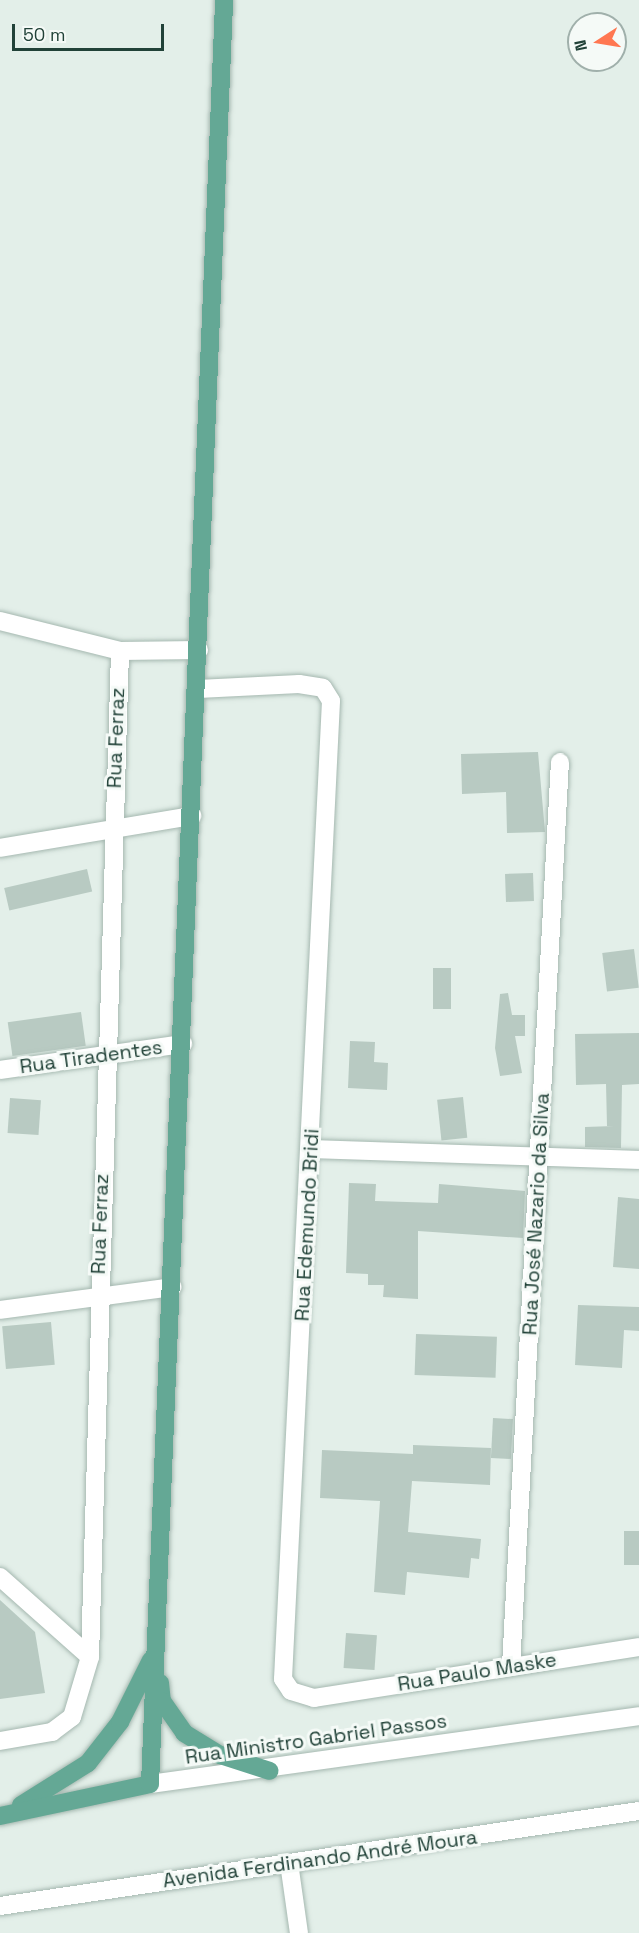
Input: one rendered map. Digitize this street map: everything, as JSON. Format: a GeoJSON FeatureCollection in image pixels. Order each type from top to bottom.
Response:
{"type":"FeatureCollection","features":[{"type":"Feature","properties":{"kind":"main road"},"geometry":{"type":"LineString","coordinates":[[150,1784],[198,688],[224,0]]}},
{"type":"Feature","properties":{"kind":"main road"},"geometry":{"type":"LineString","coordinates":[[155,1653],[162,1701],[184,1733],[220,1755],[270,1770]]}},
{"type":"Feature","properties":{"kind":"main road"},"geometry":{"type":"LineString","coordinates":[[1,1816],[88,1763],[120,1722],[155,1653]]}},
{"type":"Feature","properties":{"kind":"main road","name":"Rua Ministro Gabriel Passos"},"geometry":{"type":"LineString","coordinates":[[1,1816],[150,1784]]}},
{"type":"Feature","properties":{"kind":"street"},"geometry":{"type":"LineString","coordinates":[[0,621],[120,651],[199,650]]}},
{"type":"Feature","properties":{"kind":"street","name":"Rua Ferraz"},"geometry":{"type":"LineString","coordinates":[[0,1741],[52,1732],[72,1717],[90,1658],[98,1296],[120,651]]}},
{"type":"Feature","properties":{"kind":"street","name":"Rua Edemundo Bridi"},"geometry":{"type":"LineString","coordinates":[[198,688],[299,684],[323,688],[331,701],[333,733],[312,1149],[281,1658],[291,1691],[314,1698]]}},
{"type":"Feature","properties":{"kind":"street","name":"Rua José Nazario da Silva"},"geometry":{"type":"LineString","coordinates":[[511,1666],[560,762]]}},
{"type":"Feature","properties":{"kind":"street"},"geometry":{"type":"LineString","coordinates":[[0,848],[113,831],[192,816]]}},
{"type":"Feature","properties":{"kind":"street","name":"Rua Tiradentes"},"geometry":{"type":"LineString","coordinates":[[0,1070],[183,1044]]}},
{"type":"Feature","properties":{"kind":"street"},"geometry":{"type":"LineString","coordinates":[[312,1149],[639,1160]]}},
{"type":"Feature","properties":{"kind":"street"},"geometry":{"type":"LineString","coordinates":[[0,1310],[172,1287]]}},
{"type":"Feature","properties":{"kind":"street"},"geometry":{"type":"LineString","coordinates":[[0,1577],[90,1658]]}},
{"type":"Feature","properties":{"kind":"street","name":"Rua Paulo Maske"},"geometry":{"type":"LineString","coordinates":[[314,1698],[639,1647]]}},
{"type":"Feature","properties":{"kind":"street","name":"Rua Ministro Gabriel Passos"},"geometry":{"type":"LineString","coordinates":[[150,1784],[270,1770],[639,1716]]}},
{"type":"Feature","properties":{"kind":"street","name":"Avenida Ferdinando André Moura"},"geometry":{"type":"LineString","coordinates":[[0,1906],[639,1811]]}},
{"type":"Feature","properties":{"kind":"street"},"geometry":{"type":"LineString","coordinates":[[289,1863],[299,1933]]}},
{"type":"Feature","properties":{"kind":"building"},"geometry":{"type":"Polygon","coordinates":[[[538,752],[545,832],[507,833],[506,792],[462,794],[461,754],[538,752]]]}},
{"type":"Feature","properties":{"kind":"building"},"geometry":{"type":"Polygon","coordinates":[[[87,869],[92,891],[9,911],[4,888],[87,869]]]}},
{"type":"Feature","properties":{"kind":"building"},"geometry":{"type":"Polygon","coordinates":[[[533,873],[534,901],[506,902],[505,874],[533,873]]]}},
{"type":"Feature","properties":{"kind":"building"},"geometry":{"type":"Polygon","coordinates":[[[634,949],[639,988],[607,992],[602,953],[634,949]]]}},
{"type":"Feature","properties":{"kind":"building"},"geometry":{"type":"Polygon","coordinates":[[[433,968],[451,968],[451,1009],[433,1009],[433,968]]]}},
{"type":"Feature","properties":{"kind":"building"},"geometry":{"type":"Polygon","coordinates":[[[508,993],[512,1015],[525,1015],[525,1036],[515,1036],[522,1073],[500,1076],[495,1048],[500,994],[508,993]]]}},
{"type":"Feature","properties":{"kind":"building"},"geometry":{"type":"Polygon","coordinates":[[[81,1012],[86,1046],[12,1056],[8,1022],[81,1012]]]}},
{"type":"Feature","properties":{"kind":"building"},"geometry":{"type":"Polygon","coordinates":[[[639,1033],[639,1084],[622,1085],[621,1148],[585,1147],[585,1127],[614,1126],[607,1126],[606,1084],[576,1085],[575,1034],[639,1033]]]}},
{"type":"Feature","properties":{"kind":"building"},"geometry":{"type":"Polygon","coordinates":[[[350,1041],[375,1042],[374,1062],[388,1063],[387,1090],[348,1088],[350,1041]]]}},
{"type":"Feature","properties":{"kind":"building"},"geometry":{"type":"Polygon","coordinates":[[[463,1097],[467,1138],[441,1140],[437,1100],[463,1097]]]}},
{"type":"Feature","properties":{"kind":"building"},"geometry":{"type":"Polygon","coordinates":[[[10,1098],[41,1100],[38,1135],[8,1133],[10,1098]]]}},
{"type":"Feature","properties":{"kind":"building"},"geometry":{"type":"Polygon","coordinates":[[[349,1183],[376,1184],[375,1201],[438,1203],[439,1184],[525,1191],[523,1238],[418,1231],[418,1299],[383,1297],[384,1285],[368,1285],[368,1274],[346,1273],[349,1183]]]}},
{"type":"Feature","properties":{"kind":"building"},"geometry":{"type":"Polygon","coordinates":[[[618,1197],[639,1199],[639,1269],[613,1267],[618,1197]]]}},
{"type":"Feature","properties":{"kind":"building"},"geometry":{"type":"Polygon","coordinates":[[[578,1305],[639,1307],[639,1331],[624,1330],[622,1368],[575,1365],[578,1305]]]}},
{"type":"Feature","properties":{"kind":"building"},"geometry":{"type":"Polygon","coordinates":[[[51,1322],[55,1365],[6,1369],[2,1326],[51,1322]]]}},
{"type":"Feature","properties":{"kind":"building"},"geometry":{"type":"Polygon","coordinates":[[[416,1334],[497,1337],[496,1378],[415,1375],[416,1334]]]}},
{"type":"Feature","properties":{"kind":"building"},"geometry":{"type":"Polygon","coordinates":[[[493,1418],[513,1419],[511,1459],[491,1458],[493,1418]]]}},
{"type":"Feature","properties":{"kind":"building"},"geometry":{"type":"Polygon","coordinates":[[[413,1445],[491,1448],[490,1485],[412,1481],[408,1532],[481,1539],[479,1559],[471,1558],[469,1578],[407,1572],[405,1595],[374,1592],[380,1501],[320,1498],[322,1450],[413,1454],[413,1445]]]}},
{"type":"Feature","properties":{"kind":"building"},"geometry":{"type":"Polygon","coordinates":[[[624,1531],[639,1531],[639,1565],[624,1565],[624,1531]]]}},
{"type":"Feature","properties":{"kind":"building"},"geometry":{"type":"Polygon","coordinates":[[[0,1600],[35,1632],[45,1693],[0,1699],[0,1600]]]}},
{"type":"Feature","properties":{"kind":"building"},"geometry":{"type":"Polygon","coordinates":[[[346,1633],[377,1635],[374,1670],[344,1668],[346,1633]]]}}]}
